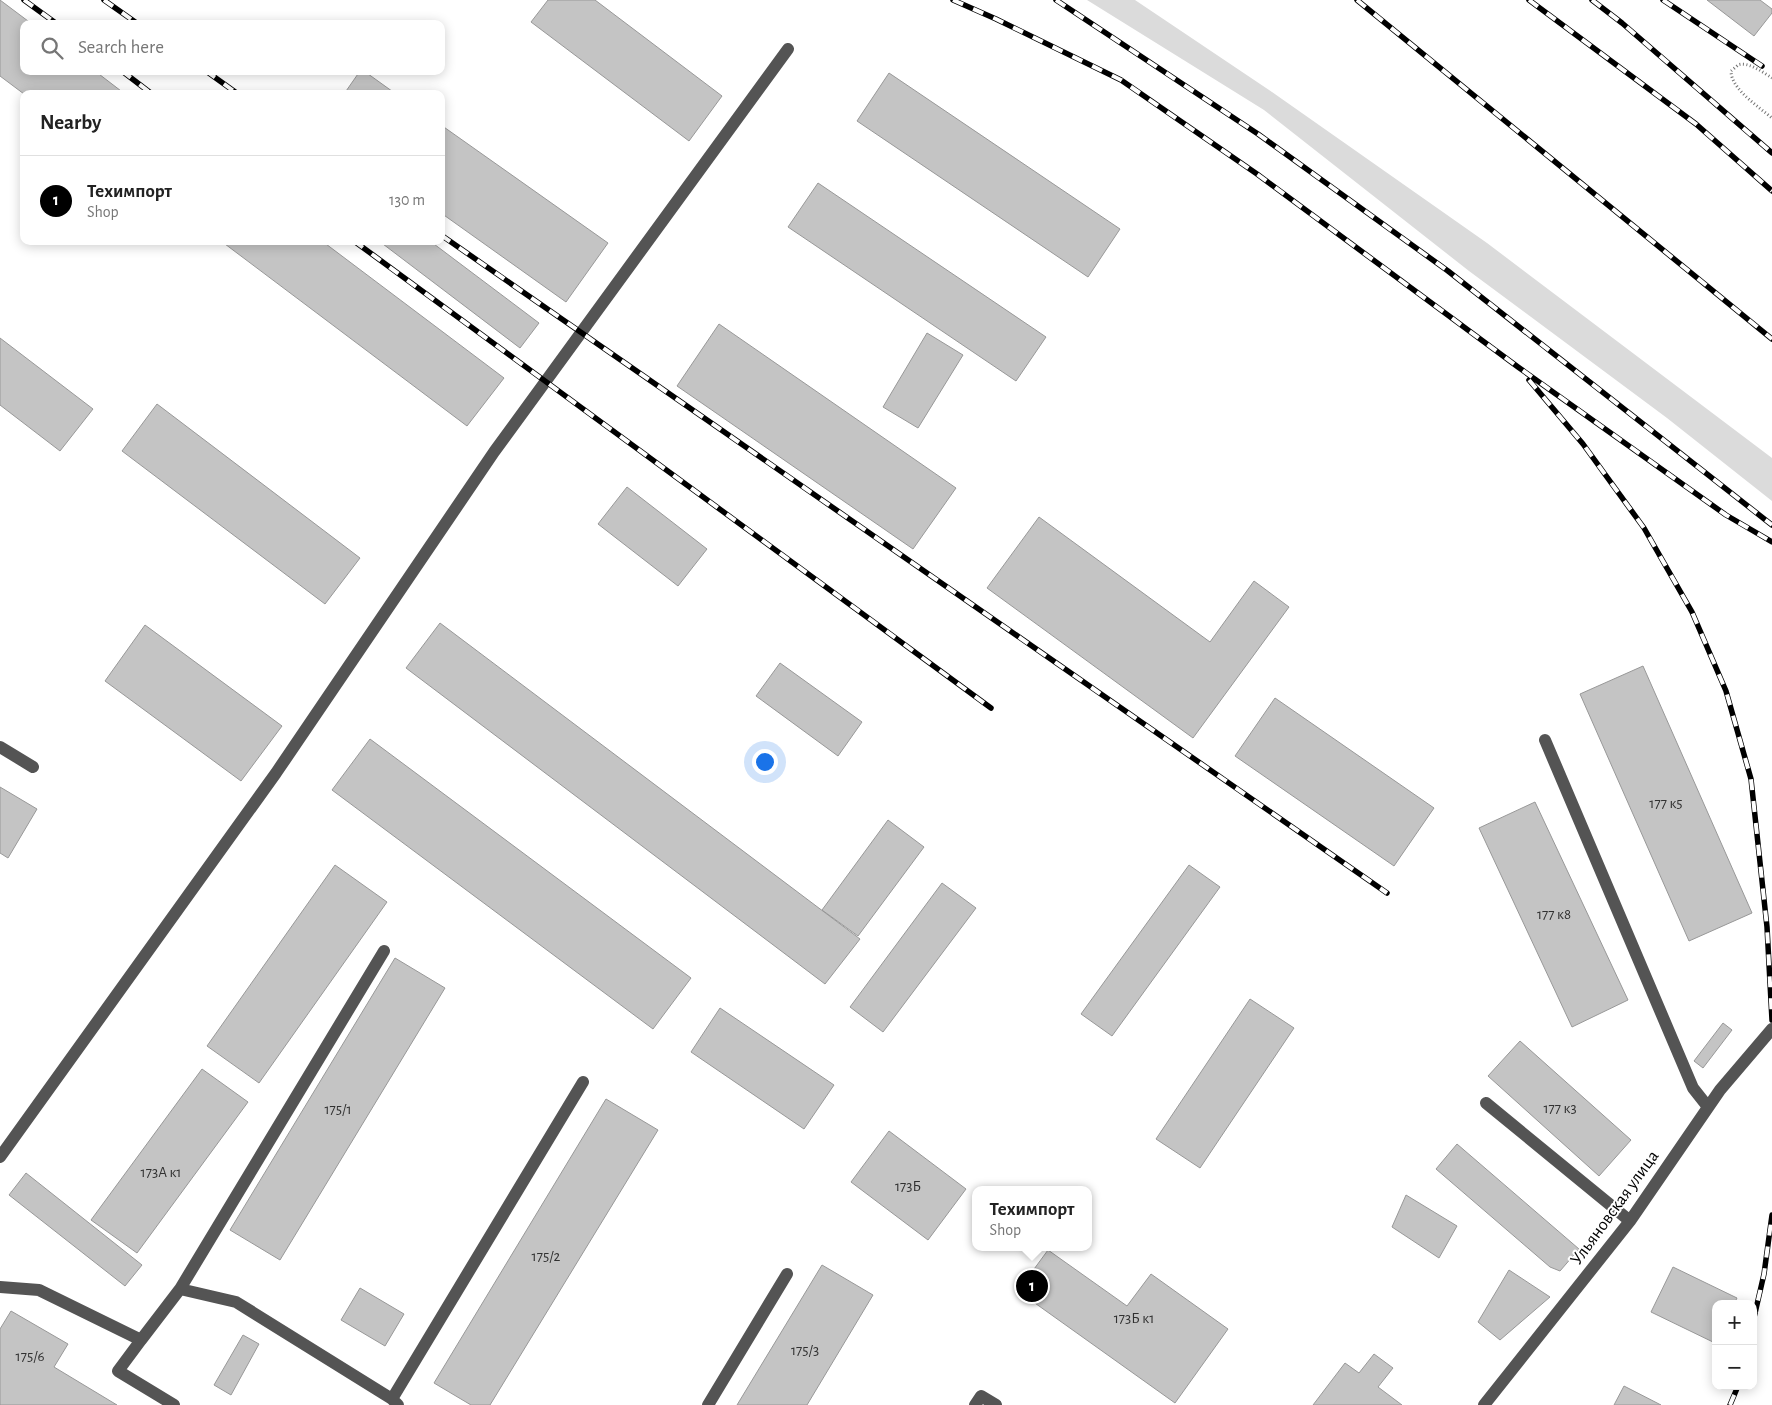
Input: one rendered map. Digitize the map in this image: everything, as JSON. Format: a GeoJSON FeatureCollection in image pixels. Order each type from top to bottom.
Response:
{"type":"FeatureCollection","features":[{"type":"Feature","properties":{"kind":"street"},"geometry":{"type":"LineString","coordinates":[[0,1157],[276,773],[494,452],[788,50]]}},
{"type":"Feature","properties":{"kind":"street"},"geometry":{"type":"LineString","coordinates":[[1545,740],[1693,1088],[1708,1107]]}},
{"type":"Feature","properties":{"kind":"street"},"geometry":{"type":"LineString","coordinates":[[0,747],[33,767]]}},
{"type":"Feature","properties":{"kind":"street"},"geometry":{"type":"LineString","coordinates":[[174,1405],[118,1371],[180,1289],[384,951]]}},
{"type":"Feature","properties":{"kind":"street","name":"Ульяновская улица"},"geometry":{"type":"LineString","coordinates":[[1484,1405],[1630,1221],[1720,1090],[1772,1029]]}},
{"type":"Feature","properties":{"kind":"street"},"geometry":{"type":"LineString","coordinates":[[180,1289],[236,1302],[395,1402],[583,1082]]}},
{"type":"Feature","properties":{"kind":"street"},"geometry":{"type":"LineString","coordinates":[[1486,1103],[1630,1221]]}},
{"type":"Feature","properties":{"kind":"street"},"geometry":{"type":"LineString","coordinates":[[708,1405],[787,1274]]}},
{"type":"Feature","properties":{"kind":"street"},"geometry":{"type":"LineString","coordinates":[[0,1287],[39,1290],[141,1340]]}},
{"type":"Feature","properties":{"kind":"street"},"geometry":{"type":"LineString","coordinates":[[975,1405],[981,1396],[996,1405]]}},
{"type":"Feature","properties":{"kind":"path"},"geometry":{"type":"LineString","coordinates":[[1772,78],[1761,71],[1745,65],[1738,65],[1732,70],[1732,78],[1739,89],[1772,118]]}},
{"type":"Feature","properties":{"kind":"shaded area"},"geometry":{"type":"Polygon","coordinates":[[[1087,0],[1135,0],[1272,92],[1487,243],[1772,458],[1772,501],[1667,418],[1469,271],[1264,110],[1087,0]]]}},
{"type":"Feature","properties":{"kind":"building"},"geometry":{"type":"Polygon","coordinates":[[[0,0],[27,20],[20,20],[20,75],[100,75],[120,90],[20,91],[0,76],[0,0]]]}},
{"type":"Feature","properties":{"kind":"building"},"geometry":{"type":"Polygon","coordinates":[[[548,0],[595,0],[722,96],[689,141],[531,22],[548,0]]]}},
{"type":"Feature","properties":{"kind":"building"},"geometry":{"type":"Polygon","coordinates":[[[1707,0],[1760,0],[1772,9],[1772,13],[1754,36],[1707,0]]]}},
{"type":"Feature","properties":{"kind":"building"},"geometry":{"type":"Polygon","coordinates":[[[889,73],[1120,229],[1088,277],[857,121],[889,73]]]}},
{"type":"Feature","properties":{"kind":"building"},"geometry":{"type":"Polygon","coordinates":[[[357,75],[370,75],[390,90],[347,90],[357,75]]]}},
{"type":"Feature","properties":{"kind":"building"},"geometry":{"type":"Polygon","coordinates":[[[445,128],[608,243],[566,302],[445,216],[445,128]]]}},
{"type":"Feature","properties":{"kind":"building"},"geometry":{"type":"Polygon","coordinates":[[[818,183],[1046,337],[1016,381],[788,227],[818,183]]]}},
{"type":"Feature","properties":{"kind":"building"},"geometry":{"type":"Polygon","coordinates":[[[226,245],[327,245],[504,378],[467,426],[226,245]]]}},
{"type":"Feature","properties":{"kind":"building"},"geometry":{"type":"Polygon","coordinates":[[[384,245],[435,245],[539,323],[520,348],[384,245]]]}},
{"type":"Feature","properties":{"kind":"building"},"geometry":{"type":"Polygon","coordinates":[[[719,324],[956,488],[913,549],[677,386],[719,324]]]}},
{"type":"Feature","properties":{"kind":"building"},"geometry":{"type":"Polygon","coordinates":[[[927,333],[963,355],[918,428],[883,407],[927,333]]]}},
{"type":"Feature","properties":{"kind":"building"},"geometry":{"type":"Polygon","coordinates":[[[0,338],[93,409],[60,451],[0,405],[0,338]]]}},
{"type":"Feature","properties":{"kind":"building"},"geometry":{"type":"Polygon","coordinates":[[[157,404],[360,558],[325,604],[122,451],[157,404]]]}},
{"type":"Feature","properties":{"kind":"building"},"geometry":{"type":"Polygon","coordinates":[[[627,487],[707,549],[678,586],[598,524],[627,487]]]}},
{"type":"Feature","properties":{"kind":"building"},"geometry":{"type":"Polygon","coordinates":[[[1039,517],[1210,642],[1254,581],[1289,607],[1193,738],[987,588],[1039,517]]]}},
{"type":"Feature","properties":{"kind":"building"},"geometry":{"type":"Polygon","coordinates":[[[440,623],[860,939],[825,984],[406,668],[440,623]]]}},
{"type":"Feature","properties":{"kind":"building"},"geometry":{"type":"Polygon","coordinates":[[[145,625],[282,726],[241,781],[105,681],[145,625]]]}},
{"type":"Feature","properties":{"kind":"building"},"geometry":{"type":"Polygon","coordinates":[[[780,663],[862,722],[838,756],[756,696],[780,663]]]}},
{"type":"Feature","properties":{"kind":"building"},"geometry":{"type":"Polygon","coordinates":[[[1643,666],[1752,913],[1689,941],[1580,694],[1643,666]]]}},
{"type":"Feature","properties":{"kind":"building"},"geometry":{"type":"Polygon","coordinates":[[[1275,698],[1434,808],[1394,866],[1235,756],[1275,698]]]}},
{"type":"Feature","properties":{"kind":"building"},"geometry":{"type":"Polygon","coordinates":[[[370,739],[691,978],[653,1029],[332,790],[370,739]]]}},
{"type":"Feature","properties":{"kind":"building"},"geometry":{"type":"Polygon","coordinates":[[[0,787],[37,809],[8,858],[0,853],[0,787]]]}},
{"type":"Feature","properties":{"kind":"building"},"geometry":{"type":"Polygon","coordinates":[[[1535,802],[1628,1000],[1572,1027],[1479,828],[1535,802]]]}},
{"type":"Feature","properties":{"kind":"building"},"geometry":{"type":"Polygon","coordinates":[[[888,820],[924,847],[858,936],[822,910],[888,820]]]}},
{"type":"Feature","properties":{"kind":"building"},"geometry":{"type":"Polygon","coordinates":[[[335,865],[387,902],[259,1083],[207,1046],[335,865]]]}},
{"type":"Feature","properties":{"kind":"building"},"geometry":{"type":"Polygon","coordinates":[[[1189,865],[1220,887],[1112,1036],[1081,1014],[1189,865]]]}},
{"type":"Feature","properties":{"kind":"building"},"geometry":{"type":"Polygon","coordinates":[[[942,883],[976,908],[883,1032],[850,1007],[942,883]]]}},
{"type":"Feature","properties":{"kind":"building"},"geometry":{"type":"Polygon","coordinates":[[[395,958],[445,988],[280,1260],[230,1230],[395,958]]]}},
{"type":"Feature","properties":{"kind":"building"},"geometry":{"type":"Polygon","coordinates":[[[1250,999],[1294,1028],[1200,1168],[1156,1139],[1250,999]]]}},
{"type":"Feature","properties":{"kind":"building"},"geometry":{"type":"Polygon","coordinates":[[[720,1008],[834,1085],[804,1129],[691,1052],[720,1008]]]}},
{"type":"Feature","properties":{"kind":"building"},"geometry":{"type":"Polygon","coordinates":[[[1723,1023],[1732,1030],[1703,1068],[1694,1061],[1723,1023]]]}},
{"type":"Feature","properties":{"kind":"building"},"geometry":{"type":"Polygon","coordinates":[[[1520,1041],[1631,1140],[1599,1176],[1488,1076],[1520,1041]]]}},
{"type":"Feature","properties":{"kind":"building"},"geometry":{"type":"Polygon","coordinates":[[[202,1069],[248,1102],[137,1253],[91,1220],[202,1069]]]}},
{"type":"Feature","properties":{"kind":"building"},"geometry":{"type":"Polygon","coordinates":[[[606,1099],[658,1130],[490,1405],[471,1405],[434,1383],[606,1099]]]}},
{"type":"Feature","properties":{"kind":"building"},"geometry":{"type":"Polygon","coordinates":[[[889,1131],[966,1189],[928,1240],[851,1182],[889,1131]]]}},
{"type":"Feature","properties":{"kind":"building"},"geometry":{"type":"Polygon","coordinates":[[[1457,1144],[1579,1249],[1560,1271],[1550,1267],[1436,1169],[1457,1144]]]}},
{"type":"Feature","properties":{"kind":"building"},"geometry":{"type":"Polygon","coordinates":[[[26,1173],[142,1265],[125,1286],[9,1195],[26,1173]]]}},
{"type":"Feature","properties":{"kind":"building"},"geometry":{"type":"Polygon","coordinates":[[[1406,1195],[1457,1226],[1439,1258],[1392,1227],[1406,1195]]]}},
{"type":"Feature","properties":{"kind":"building"},"geometry":{"type":"Polygon","coordinates":[[[1047,1251],[1049,1251],[1127,1306],[1151,1274],[1228,1329],[1175,1403],[1018,1291],[1047,1251]]]}},
{"type":"Feature","properties":{"kind":"building"},"geometry":{"type":"Polygon","coordinates":[[[822,1265],[873,1295],[807,1405],[737,1405],[822,1265]]]}},
{"type":"Feature","properties":{"kind":"building"},"geometry":{"type":"Polygon","coordinates":[[[1673,1267],[1737,1298],[1736,1300],[1712,1300],[1712,1342],[1651,1312],[1673,1267]]]}},
{"type":"Feature","properties":{"kind":"building"},"geometry":{"type":"Polygon","coordinates":[[[1509,1270],[1550,1297],[1500,1340],[1478,1322],[1509,1270]]]}},
{"type":"Feature","properties":{"kind":"building"},"geometry":{"type":"Polygon","coordinates":[[[360,1288],[404,1314],[385,1346],[341,1320],[360,1288]]]}},
{"type":"Feature","properties":{"kind":"building"},"geometry":{"type":"Polygon","coordinates":[[[11,1311],[68,1344],[54,1367],[117,1405],[0,1405],[0,1329],[11,1311]]]}},
{"type":"Feature","properties":{"kind":"building"},"geometry":{"type":"Polygon","coordinates":[[[243,1335],[259,1344],[231,1395],[214,1385],[243,1335]]]}},
{"type":"Feature","properties":{"kind":"building"},"geometry":{"type":"Polygon","coordinates":[[[1374,1354],[1393,1368],[1378,1387],[1402,1405],[1313,1405],[1345,1363],[1359,1373],[1374,1354]]]}},
{"type":"Feature","properties":{"kind":"building"},"geometry":{"type":"Polygon","coordinates":[[[1624,1386],[1661,1405],[1614,1405],[1624,1386]]]}},
{"type":"Feature","properties":{"kind":"railway"},"geometry":{"type":"LineString","coordinates":[[24,0],[52,20]]}},
{"type":"Feature","properties":{"kind":"railway"},"geometry":{"type":"LineString","coordinates":[[104,0],[132,20]]}},
{"type":"Feature","properties":{"kind":"railway"},"geometry":{"type":"LineString","coordinates":[[953,0],[1121,80],[1257,174],[1518,367],[1726,515],[1772,542]]}},
{"type":"Feature","properties":{"kind":"railway"},"geometry":{"type":"LineString","coordinates":[[1056,0],[1258,134],[1448,271],[1772,525]]}},
{"type":"Feature","properties":{"kind":"railway"},"geometry":{"type":"LineString","coordinates":[[1357,0],[1772,339]]}},
{"type":"Feature","properties":{"kind":"railway"},"geometry":{"type":"LineString","coordinates":[[1529,0],[1696,124],[1772,191]]}},
{"type":"Feature","properties":{"kind":"railway"},"geometry":{"type":"LineString","coordinates":[[1592,0],[1622,23],[1772,153]]}},
{"type":"Feature","properties":{"kind":"railway"},"geometry":{"type":"LineString","coordinates":[[1663,0],[1762,66]]}},
{"type":"Feature","properties":{"kind":"railway"},"geometry":{"type":"LineString","coordinates":[[127,75],[147,90]]}},
{"type":"Feature","properties":{"kind":"railway"},"geometry":{"type":"LineString","coordinates":[[212,75],[232,90]]}},
{"type":"Feature","properties":{"kind":"railway"},"geometry":{"type":"LineString","coordinates":[[445,238],[1387,893]]}},
{"type":"Feature","properties":{"kind":"railway"},"geometry":{"type":"LineString","coordinates":[[359,245],[991,708]]}},
{"type":"Feature","properties":{"kind":"railway"},"geometry":{"type":"LineString","coordinates":[[1529,380],[1583,444],[1644,528],[1692,612],[1726,691],[1751,779],[1767,927],[1772,1020]]}},
{"type":"Feature","properties":{"kind":"railway"},"geometry":{"type":"LineString","coordinates":[[1757,1305],[1764,1274],[1772,1215]]}},
{"type":"Feature","properties":{"kind":"railway"},"geometry":{"type":"LineString","coordinates":[[1730,1405],[1736,1390]]}},
{"type":"Feature","properties":{"kind":"place","name":"Техимпорт"},"geometry":{"type":"Point","coordinates":[1032,1286]}}]}
